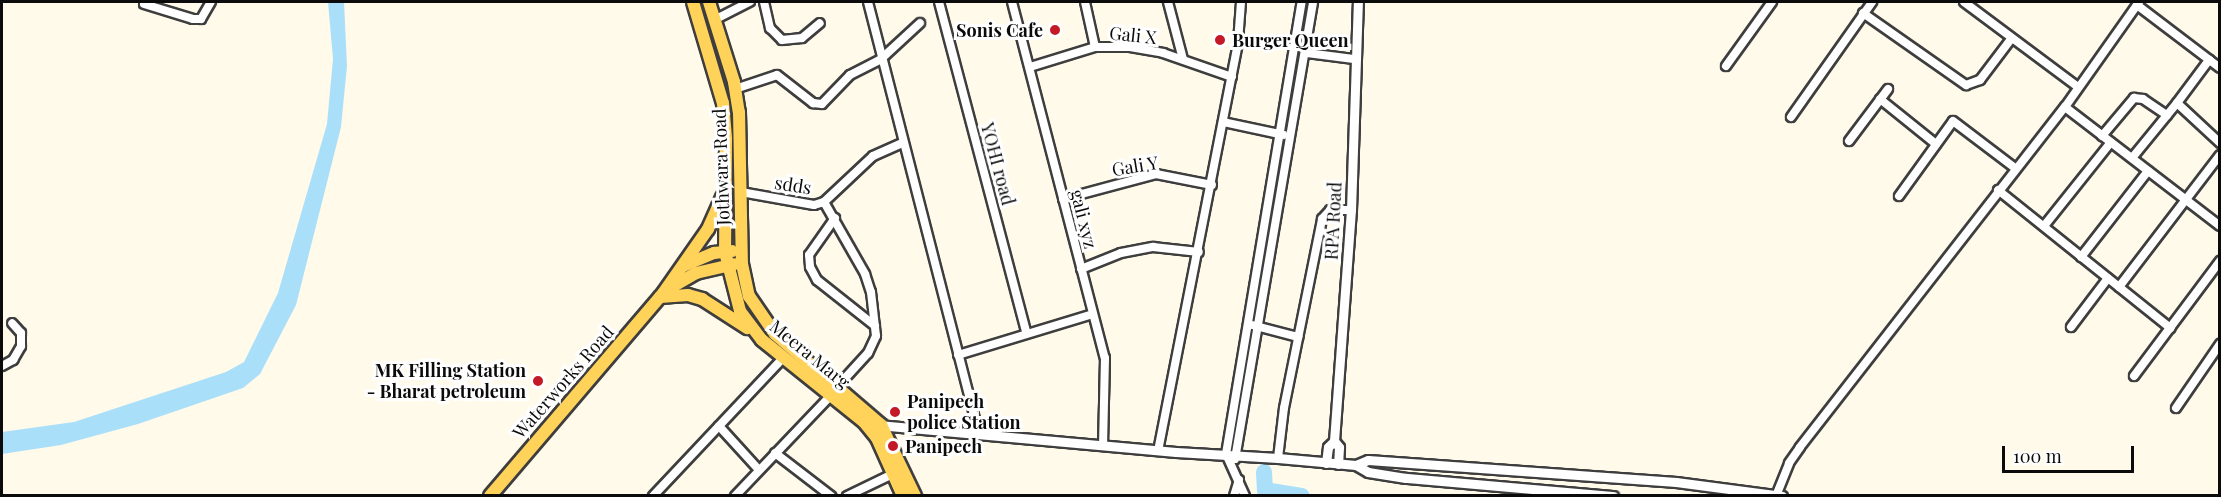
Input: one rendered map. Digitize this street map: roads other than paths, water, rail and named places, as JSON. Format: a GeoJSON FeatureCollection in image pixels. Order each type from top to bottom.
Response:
{"type":"FeatureCollection","features":[{"type":"Feature","properties":{"kind":"main road","name":"Jothwara Road"},"geometry":{"type":"LineString","coordinates":[[693,2],[723,103],[724,192]]}},
{"type":"Feature","properties":{"kind":"main road","name":"Jothwara Road"},"geometry":{"type":"LineString","coordinates":[[709,2],[716,19],[735,89],[741,134],[742,264]]}},
{"type":"Feature","properties":{"kind":"main road","name":"Meera Marg"},"geometry":{"type":"LineString","coordinates":[[724,192],[726,258],[740,311],[758,336],[881,425],[915,495]]}},
{"type":"Feature","properties":{"kind":"main road"},"geometry":{"type":"LineString","coordinates":[[662,295],[708,228],[724,192]]}},
{"type":"Feature","properties":{"kind":"main road"},"geometry":{"type":"LineString","coordinates":[[662,295],[696,273],[741,250]]}},
{"type":"Feature","properties":{"kind":"main road"},"geometry":{"type":"LineString","coordinates":[[682,267],[700,257],[726,258],[742,264]]}},
{"type":"Feature","properties":{"kind":"main road","name":"Meera Marg"},"geometry":{"type":"LineString","coordinates":[[742,264],[749,296],[766,325],[835,390],[877,438],[903,495]]}},
{"type":"Feature","properties":{"kind":"main road"},"geometry":{"type":"LineString","coordinates":[[662,295],[688,295],[702,299],[758,336]]}},
{"type":"Feature","properties":{"kind":"main road","name":"Waterworks Road"},"geometry":{"type":"LineString","coordinates":[[490,495],[662,295]]}},
{"type":"Feature","properties":{"kind":"street"},"geometry":{"type":"LineString","coordinates":[[142,2],[201,19],[211,2]]}},
{"type":"Feature","properties":{"kind":"street"},"geometry":{"type":"LineString","coordinates":[[716,19],[750,2]]}},
{"type":"Feature","properties":{"kind":"street"},"geometry":{"type":"LineString","coordinates":[[764,2],[770,28],[782,40],[802,38],[820,23]]}},
{"type":"Feature","properties":{"kind":"street"},"geometry":{"type":"LineString","coordinates":[[868,2],[902,143],[979,434]]}},
{"type":"Feature","properties":{"kind":"street","name":"YOHI road"},"geometry":{"type":"LineString","coordinates":[[939,2],[1028,334]]}},
{"type":"Feature","properties":{"kind":"street","name":"gali xyz"},"geometry":{"type":"LineString","coordinates":[[1012,2],[1107,375],[1103,446]]}},
{"type":"Feature","properties":{"kind":"street"},"geometry":{"type":"LineString","coordinates":[[1085,2],[1095,47]]}},
{"type":"Feature","properties":{"kind":"street"},"geometry":{"type":"LineString","coordinates":[[1168,2],[1183,59]]}},
{"type":"Feature","properties":{"kind":"street"},"geometry":{"type":"LineString","coordinates":[[1158,451],[1232,77],[1241,2]]}},
{"type":"Feature","properties":{"kind":"street","name":"RPA Road"},"geometry":{"type":"LineString","coordinates":[[1326,463],[1328,447],[1334,441],[1351,210],[1354,60],[1358,2]]}},
{"type":"Feature","properties":{"kind":"street"},"geometry":{"type":"LineString","coordinates":[[1726,66],[1773,2]]}},
{"type":"Feature","properties":{"kind":"street"},"geometry":{"type":"LineString","coordinates":[[1791,117],[1872,2]]}},
{"type":"Feature","properties":{"kind":"street"},"geometry":{"type":"LineString","coordinates":[[1964,2],[2078,87]]}},
{"type":"Feature","properties":{"kind":"street"},"geometry":{"type":"LineString","coordinates":[[1776,495],[1789,463],[1800,447],[2014,168],[2065,107],[2138,3],[2220,68]]}},
{"type":"Feature","properties":{"kind":"street"},"geometry":{"type":"LineString","coordinates":[[1226,454],[1245,323],[1281,134],[1302,5],[1313,6],[1307,53],[1256,326],[1235,458],[1239,480],[1245,495]]}},
{"type":"Feature","properties":{"kind":"street"},"geometry":{"type":"LineString","coordinates":[[1863,13],[1966,85],[1980,80],[2011,39]]}},
{"type":"Feature","properties":{"kind":"street"},"geometry":{"type":"LineString","coordinates":[[735,89],[777,75],[817,106],[850,75],[881,59],[920,23]]}},
{"type":"Feature","properties":{"kind":"street","name":"Gali X"},"geometry":{"type":"LineString","coordinates":[[1030,67],[1095,47],[1130,47],[1183,59],[1232,77]]}},
{"type":"Feature","properties":{"kind":"street"},"geometry":{"type":"LineString","coordinates":[[1307,53],[1354,60]]}},
{"type":"Feature","properties":{"kind":"street"},"geometry":{"type":"LineString","coordinates":[[2132,158],[2209,60]]}},
{"type":"Feature","properties":{"kind":"street"},"geometry":{"type":"LineString","coordinates":[[1849,141],[1888,89]]}},
{"type":"Feature","properties":{"kind":"street"},"geometry":{"type":"LineString","coordinates":[[2102,136],[2134,98],[2167,115]]}},
{"type":"Feature","properties":{"kind":"street"},"geometry":{"type":"LineString","coordinates":[[1880,99],[1936,144]]}},
{"type":"Feature","properties":{"kind":"street"},"geometry":{"type":"LineString","coordinates":[[2176,103],[2220,143]]}},
{"type":"Feature","properties":{"kind":"street"},"geometry":{"type":"LineString","coordinates":[[2065,107],[2220,226]]}},
{"type":"Feature","properties":{"kind":"street"},"geometry":{"type":"LineString","coordinates":[[1899,196],[1953,121],[2014,168]]}},
{"type":"Feature","properties":{"kind":"street"},"geometry":{"type":"LineString","coordinates":[[1223,122],[1292,136]]}},
{"type":"Feature","properties":{"kind":"street"},"geometry":{"type":"LineString","coordinates":[[2044,226],[2111,142]]}},
{"type":"Feature","properties":{"kind":"street","name":"sdds"},"geometry":{"type":"LineString","coordinates":[[741,192],[807,206],[824,202],[861,165],[902,143]]}},
{"type":"Feature","properties":{"kind":"street"},"geometry":{"type":"LineString","coordinates":[[2119,287],[2188,201],[2220,155]]}},
{"type":"Feature","properties":{"kind":"street"},"geometry":{"type":"LineString","coordinates":[[2081,257],[2148,171]]}},
{"type":"Feature","properties":{"kind":"street","name":"Gali Y"},"geometry":{"type":"LineString","coordinates":[[1063,199],[1156,174],[1212,184]]}},
{"type":"Feature","properties":{"kind":"street"},"geometry":{"type":"LineString","coordinates":[[1998,190],[2170,328]]}},
{"type":"Feature","properties":{"kind":"street"},"geometry":{"type":"LineString","coordinates":[[735,495],[868,353],[876,336],[865,274],[824,202]]}},
{"type":"Feature","properties":{"kind":"street"},"geometry":{"type":"LineString","coordinates":[[1278,458],[1298,337],[1322,219],[1330,210],[1351,210]]}},
{"type":"Feature","properties":{"kind":"street"},"geometry":{"type":"LineString","coordinates":[[835,218],[809,255],[810,267],[817,280],[875,326]]}},
{"type":"Feature","properties":{"kind":"street"},"geometry":{"type":"LineString","coordinates":[[1081,269],[1122,253],[1153,247],[1199,252]]}},
{"type":"Feature","properties":{"kind":"street"},"geometry":{"type":"LineString","coordinates":[[2134,376],[2220,261]]}},
{"type":"Feature","properties":{"kind":"street"},"geometry":{"type":"LineString","coordinates":[[2071,327],[2108,278]]}},
{"type":"Feature","properties":{"kind":"street"},"geometry":{"type":"LineString","coordinates":[[958,355],[1093,314]]}},
{"type":"Feature","properties":{"kind":"street"},"geometry":{"type":"LineString","coordinates":[[2,366],[13,360],[21,346],[21,333],[12,323]]}},
{"type":"Feature","properties":{"kind":"street"},"geometry":{"type":"LineString","coordinates":[[1245,323],[1298,337]]}},
{"type":"Feature","properties":{"kind":"street"},"geometry":{"type":"LineString","coordinates":[[2176,408],[2220,344]]}},
{"type":"Feature","properties":{"kind":"street"},"geometry":{"type":"LineString","coordinates":[[653,495],[784,357]]}},
{"type":"Feature","properties":{"kind":"street"},"geometry":{"type":"LineString","coordinates":[[864,422],[1158,451],[1226,454],[1235,458],[1278,458],[1356,465],[1368,460],[1676,482],[1782,495]]}},
{"type":"Feature","properties":{"kind":"street"},"geometry":{"type":"LineString","coordinates":[[719,426],[759,470]]}},
{"type":"Feature","properties":{"kind":"street","name":"RPA Road"},"geometry":{"type":"LineString","coordinates":[[1334,441],[1339,447],[1338,464]]}},
{"type":"Feature","properties":{"kind":"street"},"geometry":{"type":"LineString","coordinates":[[776,453],[831,495]]}},
{"type":"Feature","properties":{"kind":"street"},"geometry":{"type":"LineString","coordinates":[[1356,465],[1368,472],[1406,478],[1613,495]]}},
{"type":"Feature","properties":{"kind":"street"},"geometry":{"type":"LineString","coordinates":[[848,495],[893,474]]}},
{"type":"Feature","properties":{"kind":"street"},"geometry":{"type":"LineString","coordinates":[[1234,495],[1239,480]]}},
{"type":"Feature","properties":{"kind":"water"},"geometry":{"type":"Polygon","coordinates":[[[328,2],[344,2],[347,66],[341,127],[296,305],[260,374],[243,388],[138,424],[61,445],[2,454],[2,432],[74,422],[226,372],[244,362],[278,293],[327,124],[333,59],[328,2]]]}},
{"type":"Feature","properties":{"kind":"waterway"},"geometry":{"type":"LineString","coordinates":[[1264,472],[1265,490],[1302,496]]}},
{"type":"Feature","properties":{"kind":"place","name":"Sonis Cafe"},"geometry":{"type":"Point","coordinates":[1055,30]}},
{"type":"Feature","properties":{"kind":"place","name":"Burger Queen"},"geometry":{"type":"Point","coordinates":[1220,40]}},
{"type":"Feature","properties":{"kind":"place","name":"MK Filling Station - Bharat petroleum"},"geometry":{"type":"Point","coordinates":[538,381]}},
{"type":"Feature","properties":{"kind":"place","name":"Panipech police Station"},"geometry":{"type":"Point","coordinates":[895,412]}},
{"type":"Feature","properties":{"kind":"place","name":"Panipech"},"geometry":{"type":"Point","coordinates":[893,446]}}]}
